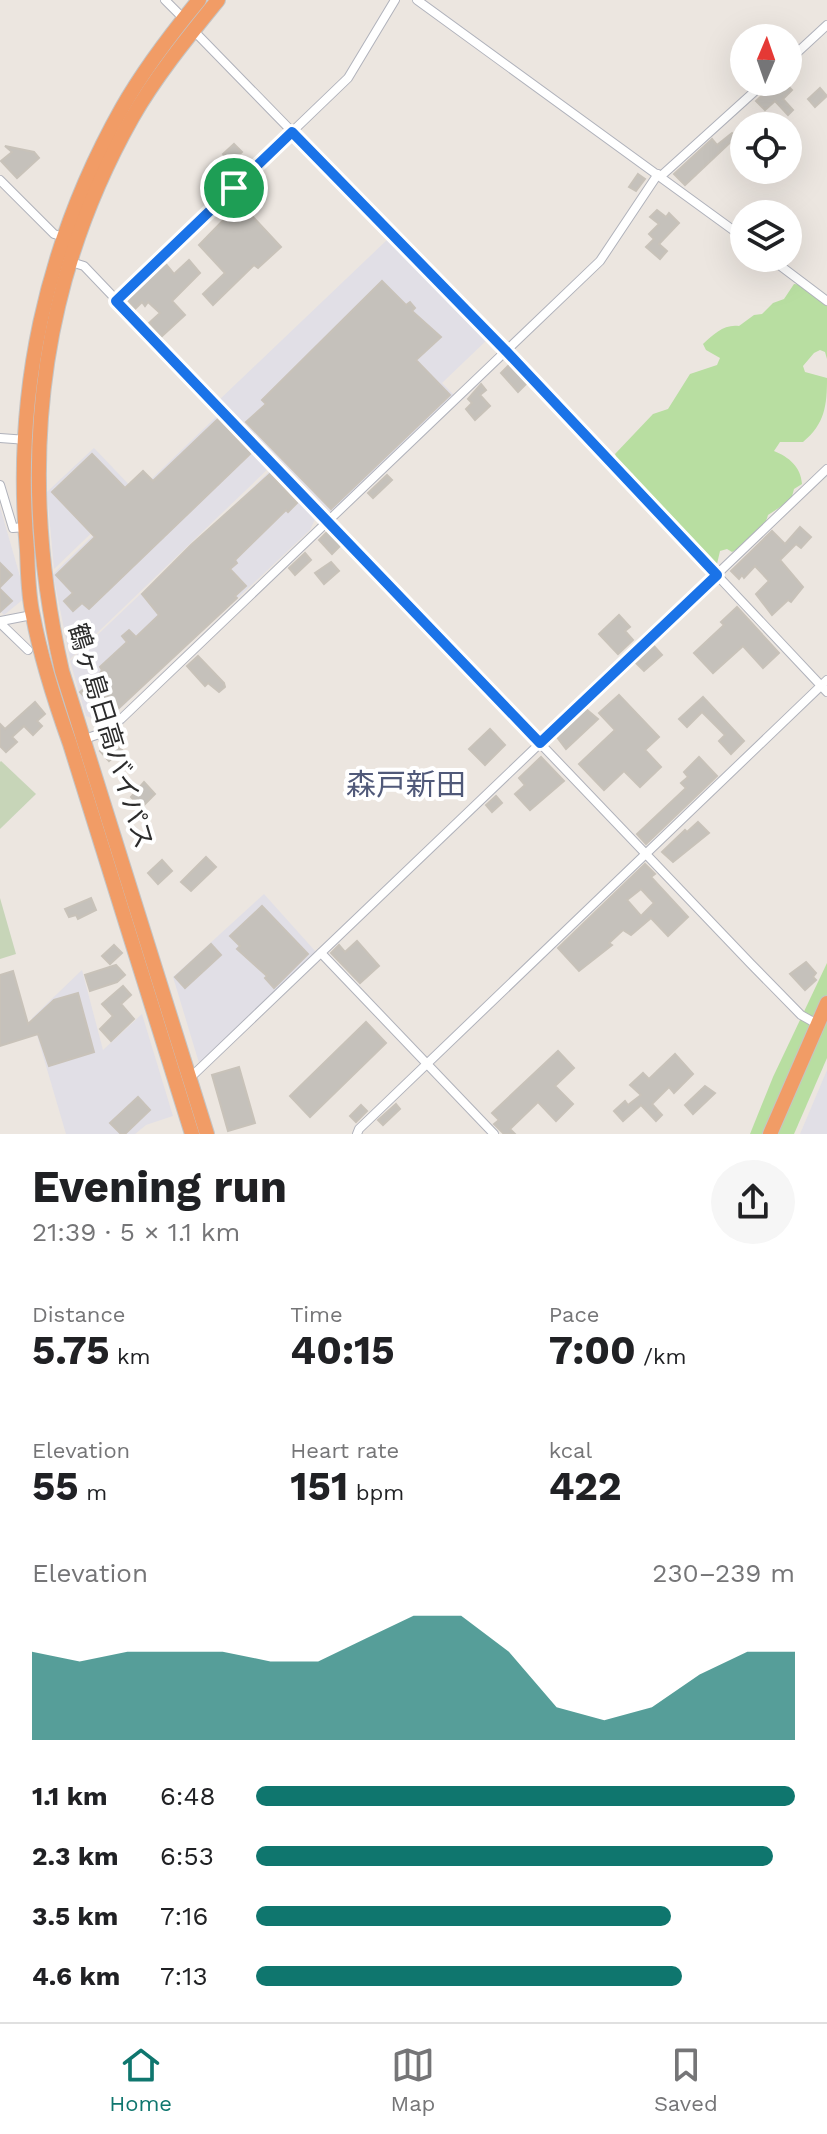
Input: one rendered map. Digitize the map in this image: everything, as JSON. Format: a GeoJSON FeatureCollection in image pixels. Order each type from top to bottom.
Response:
{"type":"FeatureCollection","features":[{"type":"Feature","properties":{"kind":"highway","name":"鶴ヶ島日高バイパス"},"geometry":{"type":"LineString","coordinates":[[192,1134],[77,742],[49,610],[38,505],[39,441],[46,367],[71,262],[93,197],[133,117],[189,25],[199,0]]}},
{"type":"Feature","properties":{"kind":"highway","name":"鶴ヶ島日高バイパス"},"geometry":{"type":"LineString","coordinates":[[207,1134],[191,1077],[77,742],[52,693],[32,615],[25,527],[23,440],[34,346],[64,237],[82,189],[122,108],[151,63],[218,0]]}},
{"type":"Feature","properties":{"kind":"highway"},"geometry":{"type":"LineString","coordinates":[[770,1134],[823,1016]]}},
{"type":"Feature","properties":{"kind":"street"},"geometry":{"type":"LineString","coordinates":[[165,0],[507,352],[825,686],[426,1063],[357,1134]]}},
{"type":"Feature","properties":{"kind":"street"},"geometry":{"type":"LineString","coordinates":[[116,301],[348,78],[395,0]]}},
{"type":"Feature","properties":{"kind":"street"},"geometry":{"type":"LineString","coordinates":[[417,0],[730,228]]}},
{"type":"Feature","properties":{"kind":"street"},"geometry":{"type":"LineString","coordinates":[[802,48],[827,25]]}},
{"type":"Feature","properties":{"kind":"street"},"geometry":{"type":"LineString","coordinates":[[77,742],[99,734],[121,719],[507,352],[600,261],[659,175],[749,96]]}},
{"type":"Feature","properties":{"kind":"street"},"geometry":{"type":"LineString","coordinates":[[0,180],[54,234],[64,237]]}},
{"type":"Feature","properties":{"kind":"street"},"geometry":{"type":"LineString","coordinates":[[71,262],[84,266],[801,1015],[823,1016]]}},
{"type":"Feature","properties":{"kind":"street"},"geometry":{"type":"LineString","coordinates":[[789,272],[827,301]]}},
{"type":"Feature","properties":{"kind":"street"},"geometry":{"type":"LineString","coordinates":[[0,438],[39,441]]}},
{"type":"Feature","properties":{"kind":"street"},"geometry":{"type":"LineString","coordinates":[[191,1077],[827,469]]}},
{"type":"Feature","properties":{"kind":"street"},"geometry":{"type":"LineString","coordinates":[[0,485],[13,528],[25,527]]}},
{"type":"Feature","properties":{"kind":"street"},"geometry":{"type":"LineString","coordinates":[[0,622],[32,615]]}},
{"type":"Feature","properties":{"kind":"street"},"geometry":{"type":"LineString","coordinates":[[0,622],[28,650]]}},
{"type":"Feature","properties":{"kind":"street"},"geometry":{"type":"LineString","coordinates":[[321,953],[494,1134]]}},
{"type":"Feature","properties":{"kind":"shaded area"},"geometry":{"type":"Polygon","coordinates":[[[390,237],[489,338],[442,383],[455,396],[329,516],[218,401],[390,237]]]}},
{"type":"Feature","properties":{"kind":"shaded area"},"geometry":{"type":"Polygon","coordinates":[[[219,414],[270,467],[70,659],[53,574],[219,414]]]}},
{"type":"Feature","properties":{"kind":"shaded area"},"geometry":{"type":"Polygon","coordinates":[[[94,448],[135,491],[54,569],[47,492],[94,448]]]}},
{"type":"Feature","properties":{"kind":"shaded area"},"geometry":{"type":"Polygon","coordinates":[[[273,468],[317,515],[310,530],[105,723],[86,716],[70,661],[273,468]]]}},
{"type":"Feature","properties":{"kind":"shaded area"},"geometry":{"type":"Polygon","coordinates":[[[0,507],[26,597],[4,615],[0,611],[0,507]]]}},
{"type":"Feature","properties":{"kind":"shaded area"},"geometry":{"type":"Polygon","coordinates":[[[264,894],[316,952],[199,1063],[173,977],[264,894]]]}},
{"type":"Feature","properties":{"kind":"shaded area"},"geometry":{"type":"Polygon","coordinates":[[[82,970],[103,1050],[142,1014],[173,1116],[146,1125],[135,1134],[66,1134],[32,1018],[82,970]]]}},
{"type":"Feature","properties":{"kind":"shaded area"},"geometry":{"type":"Polygon","coordinates":[[[827,1070],[827,1134],[800,1134],[827,1070]]]}},
{"type":"Feature","properties":{"kind":"green space"},"geometry":{"type":"Polygon","coordinates":[[[794,284],[802,285],[827,305],[827,359],[825,352],[820,350],[803,366],[805,372],[827,378],[823,413],[816,428],[803,442],[780,442],[774,451],[789,460],[799,473],[802,484],[794,489],[791,500],[768,515],[763,527],[748,541],[732,552],[727,549],[720,551],[717,564],[712,564],[654,503],[633,474],[619,464],[615,454],[653,414],[668,409],[690,374],[717,365],[720,358],[706,350],[703,344],[724,328],[739,326],[754,315],[762,314],[773,303],[784,299],[794,284]]]}},
{"type":"Feature","properties":{"kind":"green space"},"geometry":{"type":"Polygon","coordinates":[[[0,762],[36,794],[0,829],[0,762]]]}},
{"type":"Feature","properties":{"kind":"green space"},"geometry":{"type":"Polygon","coordinates":[[[0,898],[16,954],[0,959],[0,898]]]}},
{"type":"Feature","properties":{"kind":"green space"},"geometry":{"type":"Polygon","coordinates":[[[827,963],[827,1058],[794,1134],[750,1134],[773,1077],[827,963]]]}},
{"type":"Feature","properties":{"kind":"building"},"geometry":{"type":"Polygon","coordinates":[[[820,88],[827,96],[815,107],[808,99],[820,88]]]}},
{"type":"Feature","properties":{"kind":"building"},"geometry":{"type":"Polygon","coordinates":[[[761,96],[786,96],[783,99],[793,110],[785,112],[775,101],[765,110],[756,101],[761,96]]]}},
{"type":"Feature","properties":{"kind":"building"},"geometry":{"type":"Polygon","coordinates":[[[730,135],[730,143],[685,185],[674,174],[712,139],[717,145],[730,135]]]}},
{"type":"Feature","properties":{"kind":"building"},"geometry":{"type":"Polygon","coordinates":[[[234,144],[242,152],[231,162],[223,154],[234,144]]]}},
{"type":"Feature","properties":{"kind":"building"},"geometry":{"type":"Polygon","coordinates":[[[5,146],[34,152],[39,158],[17,178],[1,161],[12,152],[5,146]]]}},
{"type":"Feature","properties":{"kind":"building"},"geometry":{"type":"Polygon","coordinates":[[[638,174],[645,179],[636,191],[629,187],[638,174]]]}},
{"type":"Feature","properties":{"kind":"building"},"geometry":{"type":"Polygon","coordinates":[[[240,203],[281,247],[258,268],[254,265],[213,305],[203,294],[225,273],[199,245],[240,203]]]}},
{"type":"Feature","properties":{"kind":"building"},"geometry":{"type":"Polygon","coordinates":[[[657,210],[666,217],[669,213],[679,223],[659,244],[667,251],[660,259],[646,247],[654,239],[649,234],[659,224],[650,217],[657,210]]]}},
{"type":"Feature","properties":{"kind":"building"},"geometry":{"type":"Polygon","coordinates":[[[189,260],[200,273],[172,301],[185,315],[161,337],[149,323],[160,313],[148,302],[145,306],[142,302],[135,309],[127,300],[165,263],[174,274],[189,260]]]}},
{"type":"Feature","properties":{"kind":"building"},"geometry":{"type":"Polygon","coordinates":[[[382,281],[406,305],[410,302],[415,308],[412,311],[441,337],[416,360],[450,395],[331,509],[246,422],[266,404],[262,400],[382,281]]]}},
{"type":"Feature","properties":{"kind":"building"},"geometry":{"type":"Polygon","coordinates":[[[509,365],[527,383],[518,392],[501,373],[509,365]]]}},
{"type":"Feature","properties":{"kind":"building"},"geometry":{"type":"Polygon","coordinates":[[[481,384],[486,390],[480,395],[490,406],[475,420],[466,409],[472,403],[468,399],[481,384]]]}},
{"type":"Feature","properties":{"kind":"building"},"geometry":{"type":"Polygon","coordinates":[[[218,419],[251,453],[89,609],[82,603],[73,611],[64,601],[73,593],[56,575],[95,537],[52,492],[92,454],[125,488],[143,471],[153,481],[218,419]]]}},
{"type":"Feature","properties":{"kind":"building"},"geometry":{"type":"Polygon","coordinates":[[[270,474],[297,503],[235,560],[237,563],[230,569],[246,586],[235,596],[237,598],[106,720],[80,692],[98,676],[102,670],[100,667],[127,642],[122,636],[129,630],[136,637],[159,615],[142,594],[270,474]]]}},
{"type":"Feature","properties":{"kind":"building"},"geometry":{"type":"Polygon","coordinates":[[[387,475],[392,480],[373,498],[368,493],[387,475]]]}},
{"type":"Feature","properties":{"kind":"building"},"geometry":{"type":"Polygon","coordinates":[[[800,527],[811,537],[801,548],[796,544],[780,560],[803,587],[791,602],[788,600],[772,615],[756,594],[769,581],[755,566],[744,578],[742,575],[739,579],[731,571],[772,531],[785,544],[800,527]]]}},
{"type":"Feature","properties":{"kind":"building"},"geometry":{"type":"Polygon","coordinates":[[[328,531],[341,545],[332,554],[319,540],[328,531]]]}},
{"type":"Feature","properties":{"kind":"building"},"geometry":{"type":"Polygon","coordinates":[[[305,553],[311,560],[295,575],[289,568],[305,553]]]}},
{"type":"Feature","properties":{"kind":"building"},"geometry":{"type":"Polygon","coordinates":[[[331,562],[339,571],[324,584],[315,573],[331,562]]]}},
{"type":"Feature","properties":{"kind":"building"},"geometry":{"type":"Polygon","coordinates":[[[0,563],[12,575],[0,587],[0,563]]]}},
{"type":"Feature","properties":{"kind":"building"},"geometry":{"type":"Polygon","coordinates":[[[0,589],[12,601],[0,612],[0,589]]]}},
{"type":"Feature","properties":{"kind":"building"},"geometry":{"type":"Polygon","coordinates":[[[737,607],[779,653],[763,668],[743,646],[713,673],[694,653],[724,625],[721,622],[737,607]]]}},
{"type":"Feature","properties":{"kind":"building"},"geometry":{"type":"Polygon","coordinates":[[[619,615],[630,627],[625,631],[633,640],[618,654],[599,634],[619,615]]]}},
{"type":"Feature","properties":{"kind":"building"},"geometry":{"type":"Polygon","coordinates":[[[653,645],[662,655],[644,671],[635,662],[653,645]]]}},
{"type":"Feature","properties":{"kind":"building"},"geometry":{"type":"Polygon","coordinates":[[[198,656],[224,683],[225,687],[219,692],[208,683],[205,686],[187,666],[198,656]]]}},
{"type":"Feature","properties":{"kind":"building"},"geometry":{"type":"Polygon","coordinates":[[[619,695],[659,737],[645,750],[661,767],[640,787],[624,771],[604,790],[579,764],[615,730],[599,713],[619,695]]]}},
{"type":"Feature","properties":{"kind":"building"},"geometry":{"type":"Polygon","coordinates":[[[703,697],[744,741],[731,754],[719,741],[725,735],[702,712],[687,727],[679,719],[703,697]]]}},
{"type":"Feature","properties":{"kind":"building"},"geometry":{"type":"Polygon","coordinates":[[[35,702],[45,714],[37,721],[42,726],[33,735],[24,726],[12,737],[17,742],[6,752],[0,746],[0,724],[5,729],[35,702]]]}},
{"type":"Feature","properties":{"kind":"building"},"geometry":{"type":"Polygon","coordinates":[[[586,709],[598,719],[566,749],[557,737],[586,709]]]}},
{"type":"Feature","properties":{"kind":"building"},"geometry":{"type":"Polygon","coordinates":[[[490,729],[505,745],[485,765],[469,749],[490,729]]]}},
{"type":"Feature","properties":{"kind":"building"},"geometry":{"type":"Polygon","coordinates":[[[112,740],[122,750],[109,761],[100,751],[112,740]]]}},
{"type":"Feature","properties":{"kind":"building"},"geometry":{"type":"Polygon","coordinates":[[[541,757],[564,781],[530,810],[515,794],[525,785],[519,778],[541,757]]]}},
{"type":"Feature","properties":{"kind":"building"},"geometry":{"type":"Polygon","coordinates":[[[699,757],[717,776],[646,844],[637,834],[686,788],[681,783],[688,777],[684,772],[699,757]]]}},
{"type":"Feature","properties":{"kind":"building"},"geometry":{"type":"Polygon","coordinates":[[[144,782],[155,794],[141,808],[131,797],[144,782]]]}},
{"type":"Feature","properties":{"kind":"building"},"geometry":{"type":"Polygon","coordinates":[[[496,796],[502,803],[492,812],[486,805],[496,796]]]}},
{"type":"Feature","properties":{"kind":"building"},"geometry":{"type":"Polygon","coordinates":[[[698,822],[709,833],[673,862],[662,852],[698,822]]]}},
{"type":"Feature","properties":{"kind":"building"},"geometry":{"type":"Polygon","coordinates":[[[206,857],[216,867],[191,891],[181,882],[206,857]]]}},
{"type":"Feature","properties":{"kind":"building"},"geometry":{"type":"Polygon","coordinates":[[[162,860],[172,871],[158,884],[148,873],[162,860]]]}},
{"type":"Feature","properties":{"kind":"building"},"geometry":{"type":"Polygon","coordinates":[[[645,864],[655,874],[651,877],[688,917],[668,936],[651,918],[631,935],[623,930],[609,943],[612,945],[579,971],[558,948],[645,864]],[[641,889],[627,900],[641,916],[654,903],[641,889]]]}},
{"type":"Feature","properties":{"kind":"building"},"geometry":{"type":"Polygon","coordinates":[[[91,898],[96,910],[78,919],[76,915],[69,917],[65,909],[91,898]]]}},
{"type":"Feature","properties":{"kind":"building"},"geometry":{"type":"Polygon","coordinates":[[[262,906],[308,954],[274,988],[265,978],[267,976],[237,949],[240,946],[230,936],[262,906]]]}},
{"type":"Feature","properties":{"kind":"building"},"geometry":{"type":"Polygon","coordinates":[[[357,941],[379,966],[360,983],[331,953],[339,945],[345,952],[357,941]]]}},
{"type":"Feature","properties":{"kind":"building"},"geometry":{"type":"Polygon","coordinates":[[[211,944],[221,955],[185,988],[175,977],[211,944]]]}},
{"type":"Feature","properties":{"kind":"building"},"geometry":{"type":"Polygon","coordinates":[[[114,945],[122,953],[110,964],[102,956],[114,945]]]}},
{"type":"Feature","properties":{"kind":"building"},"geometry":{"type":"Polygon","coordinates":[[[806,962],[816,973],[813,977],[816,980],[805,990],[790,974],[806,962]]]}},
{"type":"Feature","properties":{"kind":"building"},"geometry":{"type":"Polygon","coordinates":[[[116,965],[125,975],[117,982],[90,991],[85,975],[116,965]]]}},
{"type":"Feature","properties":{"kind":"building"},"geometry":{"type":"Polygon","coordinates":[[[13,971],[28,1024],[54,1000],[78,993],[94,1052],[49,1066],[38,1034],[0,1046],[0,975],[13,971]]]}},
{"type":"Feature","properties":{"kind":"building"},"geometry":{"type":"Polygon","coordinates":[[[123,986],[131,995],[121,1004],[134,1019],[111,1041],[100,1029],[113,1016],[102,1004],[123,986]]]}},
{"type":"Feature","properties":{"kind":"building"},"geometry":{"type":"Polygon","coordinates":[[[366,1022],[386,1043],[310,1117],[290,1096],[366,1022]]]}},
{"type":"Feature","properties":{"kind":"building"},"geometry":{"type":"Polygon","coordinates":[[[558,1051],[574,1068],[555,1086],[573,1104],[556,1121],[538,1102],[510,1129],[515,1134],[504,1134],[494,1124],[499,1120],[492,1113],[558,1051]]]}},
{"type":"Feature","properties":{"kind":"building"},"geometry":{"type":"Polygon","coordinates":[[[675,1054],[693,1074],[674,1093],[669,1087],[652,1104],[662,1115],[656,1121],[641,1105],[623,1121],[614,1111],[625,1101],[628,1105],[641,1095],[630,1085],[643,1073],[649,1079],[675,1054]]]}},
{"type":"Feature","properties":{"kind":"building"},"geometry":{"type":"Polygon","coordinates":[[[239,1067],[255,1123],[228,1131],[212,1075],[239,1067]]]}},
{"type":"Feature","properties":{"kind":"building"},"geometry":{"type":"Polygon","coordinates":[[[705,1086],[715,1093],[693,1114],[685,1105],[705,1086]]]}},
{"type":"Feature","properties":{"kind":"building"},"geometry":{"type":"Polygon","coordinates":[[[138,1097],[150,1110],[125,1134],[121,1134],[110,1123],[138,1097]]]}},
{"type":"Feature","properties":{"kind":"building"},"geometry":{"type":"Polygon","coordinates":[[[396,1104],[400,1109],[383,1125],[378,1120],[396,1104]]]}},
{"type":"Feature","properties":{"kind":"building"},"geometry":{"type":"Polygon","coordinates":[[[361,1105],[367,1111],[356,1122],[350,1116],[361,1105]]]}},
{"type":"Feature","properties":{"kind":"district","name":"森戸新田"},"geometry":{"type":"Point","coordinates":[406,784]}},
{"type":"Feature","properties":{"kind":"route"},"geometry":{"type":"LineString","coordinates":[[292,132],[507,352],[717,575],[540,743],[116,301],[234,188],[292,132]]}}]}
